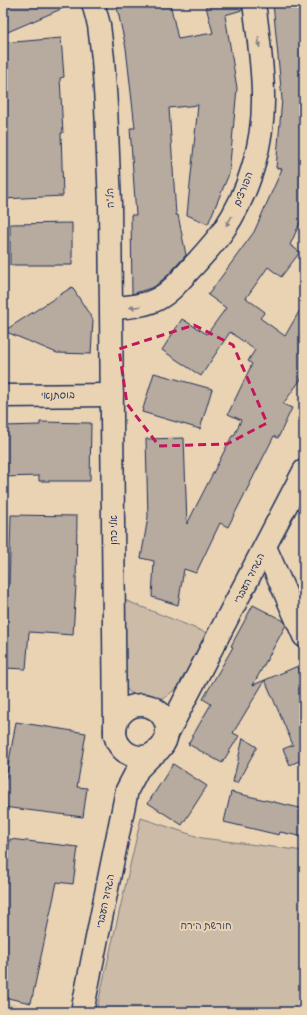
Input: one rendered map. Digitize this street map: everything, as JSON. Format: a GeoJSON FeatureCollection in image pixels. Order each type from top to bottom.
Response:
{"type":"FeatureCollection","features":[{"type":"Feature","properties":{"kind":"street","name":"הל\"ה"},"geometry":{"type":"LineString","coordinates":[[94,3],[99,25],[106,106],[112,308],[112,395]]}},
{"type":"Feature","properties":{"kind":"street","name":"הפורצים"},"geometry":{"type":"LineString","coordinates":[[112,308],[140,306],[151,303],[169,292],[223,230],[238,206],[258,149],[262,119],[262,74],[254,3]]}},
{"type":"Feature","properties":{"kind":"street","name":"בוסתנאי"},"geometry":{"type":"LineString","coordinates":[[3,396],[112,395]]}},
{"type":"Feature","properties":{"kind":"street","name":"אלי כהן"},"geometry":{"type":"LineString","coordinates":[[112,395],[116,739]]}},
{"type":"Feature","properties":{"kind":"street","name":"הגדוד העברי"},"geometry":{"type":"LineString","coordinates":[[82,1012],[127,790],[138,769],[164,743],[167,734],[192,685],[304,471]]}},
{"type":"Feature","properties":{"kind":"street"},"geometry":{"type":"LineString","coordinates":[[265,547],[304,636]]}},
{"type":"Feature","properties":{"kind":"street","name":"אלי כהן"},"geometry":{"type":"LineString","coordinates":[[114,666],[117,682],[123,694],[140,706],[156,710],[163,716],[167,734]]}},
{"type":"Feature","properties":{"kind":"street","name":"הגדוד העברי"},"geometry":{"type":"LineString","coordinates":[[140,706],[165,704],[192,685]]}},
{"type":"Feature","properties":{"kind":"street"},"geometry":{"type":"LineString","coordinates":[[140,706],[124,711],[118,718],[115,726],[116,739],[123,750],[138,757],[147,756],[156,752]]}},
{"type":"Feature","properties":{"kind":"street","name":"הגדוד העברי"},"geometry":{"type":"LineString","coordinates":[[116,739],[124,764],[127,790]]}},
{"type":"Feature","properties":{"kind":"highlighted area"},"geometry":{"type":"Polygon","coordinates":[[[194,325],[233,345],[267,423],[227,444],[159,446],[127,404],[119,349],[194,325]]]}},
{"type":"Feature","properties":{"kind":"shaded area"},"geometry":{"type":"Polygon","coordinates":[[[3,1001],[45,1012],[3,1012],[3,1001]]]}},
{"type":"Feature","properties":{"kind":"green space"},"geometry":{"type":"Polygon","coordinates":[[[122,599],[212,635],[185,682],[164,698],[144,699],[129,692],[118,674],[122,599]]]}},
{"type":"Feature","properties":{"kind":"green space","name":"חורשת הירח"},"geometry":{"type":"Polygon","coordinates":[[[141,818],[202,838],[304,851],[304,1012],[96,1012],[141,818]]]}},
{"type":"Feature","properties":{"kind":"building"},"geometry":{"type":"Polygon","coordinates":[[[3,3],[75,3],[3,34],[3,3]]]}},
{"type":"Feature","properties":{"kind":"building"},"geometry":{"type":"Polygon","coordinates":[[[116,3],[170,3],[178,39],[213,33],[205,3],[242,3],[242,10],[225,15],[237,88],[229,174],[208,224],[187,215],[198,105],[169,108],[176,215],[178,215],[186,255],[168,275],[154,287],[132,294],[131,215],[136,215],[130,128],[135,128],[126,48],[116,3]]]}},
{"type":"Feature","properties":{"kind":"building"},"geometry":{"type":"Polygon","coordinates":[[[273,3],[304,3],[304,214],[290,245],[300,252],[281,277],[268,267],[246,298],[265,312],[260,318],[285,336],[304,303],[304,375],[283,404],[292,408],[278,438],[274,436],[228,527],[220,523],[196,573],[184,569],[178,605],[152,597],[154,561],[141,558],[148,517],[146,439],[184,438],[187,524],[241,420],[228,414],[252,364],[248,361],[255,350],[230,332],[201,376],[162,350],[182,319],[207,334],[226,308],[208,295],[254,232],[282,169],[276,168],[282,99],[273,3]]]}},
{"type":"Feature","properties":{"kind":"building"},"geometry":{"type":"Polygon","coordinates":[[[61,38],[64,77],[60,78],[63,133],[61,133],[63,196],[3,199],[3,43],[61,38]]]}},
{"type":"Feature","properties":{"kind":"building"},"geometry":{"type":"Polygon","coordinates":[[[72,223],[72,265],[10,265],[10,224],[72,223]]]}},
{"type":"Feature","properties":{"kind":"building"},"geometry":{"type":"Polygon","coordinates":[[[72,287],[93,320],[91,354],[57,353],[4,331],[72,287]]]}},
{"type":"Feature","properties":{"kind":"building"},"geometry":{"type":"Polygon","coordinates":[[[154,373],[212,389],[200,429],[142,412],[154,373]]]}},
{"type":"Feature","properties":{"kind":"building"},"geometry":{"type":"Polygon","coordinates":[[[40,422],[91,423],[90,481],[39,481],[39,476],[3,477],[3,426],[40,425],[40,422]]]}},
{"type":"Feature","properties":{"kind":"building"},"geometry":{"type":"Polygon","coordinates":[[[11,515],[77,516],[76,585],[73,635],[29,632],[26,669],[3,668],[3,587],[9,587],[11,515]]]}},
{"type":"Feature","properties":{"kind":"building"},"geometry":{"type":"Polygon","coordinates":[[[253,605],[284,621],[286,625],[253,685],[265,680],[233,733],[239,736],[222,763],[188,744],[211,704],[203,699],[233,647],[231,646],[253,605]]]}},
{"type":"Feature","properties":{"kind":"building"},"geometry":{"type":"Polygon","coordinates":[[[298,666],[304,681],[304,772],[299,761],[290,765],[283,749],[293,745],[265,680],[298,666]]]}},
{"type":"Feature","properties":{"kind":"building"},"geometry":{"type":"Polygon","coordinates":[[[16,722],[86,733],[77,787],[87,788],[83,817],[3,807],[3,777],[6,778],[16,722]]]}},
{"type":"Feature","properties":{"kind":"building"},"geometry":{"type":"Polygon","coordinates":[[[243,738],[257,747],[237,783],[233,782],[243,738]]]}},
{"type":"Feature","properties":{"kind":"building"},"geometry":{"type":"Polygon","coordinates":[[[173,764],[207,786],[182,825],[148,803],[173,764]]]}},
{"type":"Feature","properties":{"kind":"building"},"geometry":{"type":"Polygon","coordinates":[[[231,792],[304,809],[304,837],[280,832],[279,835],[224,822],[231,792]]]}},
{"type":"Feature","properties":{"kind":"building"},"geometry":{"type":"Polygon","coordinates":[[[10,839],[78,847],[73,884],[57,882],[31,1003],[3,997],[3,894],[10,839]]]}}]}
